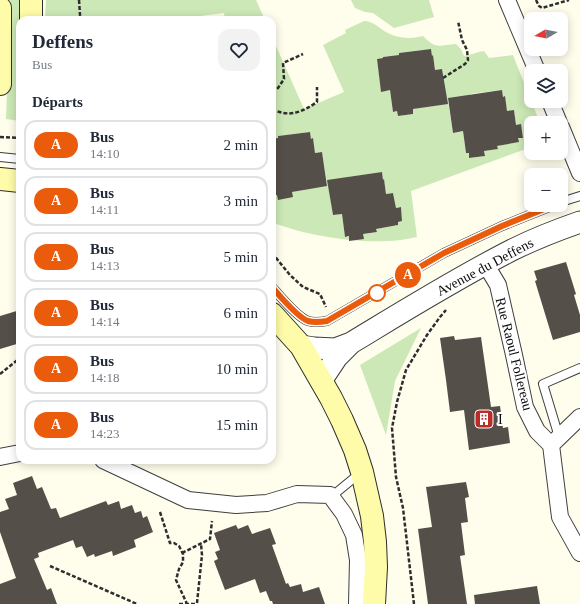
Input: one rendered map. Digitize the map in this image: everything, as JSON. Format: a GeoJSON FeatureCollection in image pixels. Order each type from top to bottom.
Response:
{"type":"FeatureCollection","features":[{"type":"Feature","properties":{"kind":"main road"},"geometry":{"type":"LineString","coordinates":[[31,0],[31,16]]}},
{"type":"Feature","properties":{"kind":"main road"},"geometry":{"type":"LineString","coordinates":[[0,8],[0,84]]}},
{"type":"Feature","properties":{"kind":"main road"},"geometry":{"type":"LineString","coordinates":[[0,179],[16,181]]}},
{"type":"Feature","properties":{"kind":"main road"},"geometry":{"type":"LineString","coordinates":[[276,318],[301,346],[342,420],[355,450],[362,472],[372,516],[376,567],[374,604]]}},
{"type":"Feature","properties":{"kind":"street"},"geometry":{"type":"LineString","coordinates":[[507,0],[534,64]]}},
{"type":"Feature","properties":{"kind":"street"},"geometry":{"type":"LineString","coordinates":[[568,144],[580,173]]}},
{"type":"Feature","properties":{"kind":"street","name":"Avenue du Deffens"},"geometry":{"type":"LineString","coordinates":[[301,346],[335,349],[351,343],[512,250],[580,222]]}},
{"type":"Feature","properties":{"kind":"street","name":"Rue Raoul Follereau"},"geometry":{"type":"LineString","coordinates":[[486,264],[498,285],[525,407],[537,431],[555,441]]}},
{"type":"Feature","properties":{"kind":"street","name":"Avenue du Deffens"},"geometry":{"type":"LineString","coordinates":[[321,381],[337,357],[351,343]]}},
{"type":"Feature","properties":{"kind":"street"},"geometry":{"type":"LineString","coordinates":[[580,417],[555,441],[560,517],[580,553]]}},
{"type":"Feature","properties":{"kind":"street"},"geometry":{"type":"LineString","coordinates":[[0,457],[16,454]]}},
{"type":"Feature","properties":{"kind":"street"},"geometry":{"type":"LineString","coordinates":[[111,464],[188,500],[236,505],[267,503],[297,494],[330,496],[344,514],[354,535],[358,560],[357,604]]}},
{"type":"Feature","properties":{"kind":"lane"},"geometry":{"type":"LineString","coordinates":[[0,157],[16,159]]}},
{"type":"Feature","properties":{"kind":"lane"},"geometry":{"type":"LineString","coordinates":[[568,200],[580,196]]}},
{"type":"Feature","properties":{"kind":"lane","name":"Avenue du Deffens"},"geometry":{"type":"LineString","coordinates":[[276,291],[299,315],[308,321],[327,321],[444,253],[502,226],[537,212]]}},
{"type":"Feature","properties":{"kind":"lane"},"geometry":{"type":"LineString","coordinates":[[555,441],[543,384],[580,368]]}},
{"type":"Feature","properties":{"kind":"lane"},"geometry":{"type":"LineString","coordinates":[[330,496],[362,472]]}},
{"type":"Feature","properties":{"kind":"path"},"geometry":{"type":"LineString","coordinates":[[80,0],[80,16]]}},
{"type":"Feature","properties":{"kind":"path"},"geometry":{"type":"LineString","coordinates":[[536,0],[542,8],[569,0]]}},
{"type":"Feature","properties":{"kind":"path"},"geometry":{"type":"LineString","coordinates":[[443,78],[468,60],[467,50],[462,40],[458,21]]}},
{"type":"Feature","properties":{"kind":"path"},"geometry":{"type":"LineString","coordinates":[[276,89],[284,79],[284,63],[303,54]]}},
{"type":"Feature","properties":{"kind":"path"},"geometry":{"type":"LineString","coordinates":[[276,112],[293,114],[305,110],[317,102],[317,87]]}},
{"type":"Feature","properties":{"kind":"path"},"geometry":{"type":"LineString","coordinates":[[0,137],[16,138]]}},
{"type":"Feature","properties":{"kind":"path"},"geometry":{"type":"LineString","coordinates":[[276,258],[290,275],[303,287],[320,294],[326,308]]}},
{"type":"Feature","properties":{"kind":"path"},"geometry":{"type":"LineString","coordinates":[[414,604],[403,508],[396,477],[392,428],[397,402],[406,370],[427,335],[440,317],[451,306]]}},
{"type":"Feature","properties":{"kind":"path"},"geometry":{"type":"LineString","coordinates":[[0,374],[16,361]]}},
{"type":"Feature","properties":{"kind":"path"},"geometry":{"type":"LineString","coordinates":[[160,512],[170,543],[174,543],[179,546],[182,553],[183,562],[176,580],[187,604]]}},
{"type":"Feature","properties":{"kind":"path"},"geometry":{"type":"LineString","coordinates":[[182,553],[210,539],[212,521]]}},
{"type":"Feature","properties":{"kind":"path"},"geometry":{"type":"LineString","coordinates":[[179,604],[197,604],[202,555],[201,544]]}},
{"type":"Feature","properties":{"kind":"path"},"geometry":{"type":"LineString","coordinates":[[50,566],[137,604]]}},
{"type":"Feature","properties":{"kind":"green space"},"geometry":{"type":"Polygon","coordinates":[[[10,0],[24,0],[21,16],[16,16],[16,120],[6,119],[10,0]]]}},
{"type":"Feature","properties":{"kind":"green space"},"geometry":{"type":"Polygon","coordinates":[[[46,0],[256,0],[263,16],[224,16],[224,13],[200,16],[45,16],[46,0]]]}},
{"type":"Feature","properties":{"kind":"green space"},"geometry":{"type":"Polygon","coordinates":[[[351,0],[429,0],[434,17],[394,28],[373,13],[355,8],[351,0]]]}},
{"type":"Feature","properties":{"kind":"green space"},"geometry":{"type":"Polygon","coordinates":[[[367,21],[395,36],[413,38],[423,36],[438,46],[456,44],[461,49],[464,56],[484,51],[489,58],[513,55],[524,83],[524,108],[534,108],[537,116],[524,116],[524,150],[411,191],[417,237],[391,241],[359,241],[298,231],[276,224],[276,189],[292,192],[304,190],[304,188],[327,184],[322,152],[315,153],[313,139],[311,139],[310,132],[278,136],[279,138],[276,138],[276,46],[304,109],[344,92],[323,45],[346,33],[345,30],[367,21]],[[431,49],[399,53],[399,55],[377,59],[381,91],[390,90],[393,112],[397,111],[398,116],[413,114],[413,109],[425,107],[443,78],[442,69],[430,71],[435,70],[431,49]],[[502,90],[470,94],[470,96],[448,101],[453,133],[463,131],[466,153],[469,153],[470,158],[485,156],[484,151],[497,149],[497,146],[518,142],[518,138],[523,137],[521,125],[516,125],[514,110],[507,111],[504,96],[503,97],[502,90]],[[382,172],[349,177],[328,184],[333,215],[342,214],[345,237],[377,232],[376,229],[398,225],[398,222],[402,221],[401,207],[396,208],[393,193],[386,194],[382,172]]]}},
{"type":"Feature","properties":{"kind":"green space"},"geometry":{"type":"Polygon","coordinates":[[[421,328],[395,381],[386,435],[360,365],[421,328]]]}},
{"type":"Feature","properties":{"kind":"building"},"geometry":{"type":"Polygon","coordinates":[[[431,49],[435,70],[442,69],[448,104],[413,109],[413,114],[398,116],[397,111],[393,112],[390,90],[381,92],[377,59],[399,55],[399,53],[431,49]]]}},
{"type":"Feature","properties":{"kind":"building"},"geometry":{"type":"Polygon","coordinates":[[[502,90],[503,97],[505,96],[507,111],[514,110],[516,125],[521,124],[523,138],[518,138],[519,142],[497,146],[498,149],[484,151],[485,156],[469,158],[469,153],[466,153],[463,131],[453,133],[448,98],[502,90]]]}},
{"type":"Feature","properties":{"kind":"building"},"geometry":{"type":"Polygon","coordinates":[[[310,132],[311,139],[313,138],[315,153],[322,152],[327,186],[292,192],[293,197],[278,200],[276,195],[276,138],[278,138],[278,136],[310,132]]]}},
{"type":"Feature","properties":{"kind":"building"},"geometry":{"type":"Polygon","coordinates":[[[382,172],[386,194],[393,193],[396,208],[401,207],[402,221],[398,222],[398,225],[376,229],[377,232],[363,234],[364,239],[349,241],[349,236],[345,237],[342,214],[333,215],[327,180],[382,172]]]}},
{"type":"Feature","properties":{"kind":"building"},"geometry":{"type":"Polygon","coordinates":[[[566,262],[576,294],[574,295],[580,315],[580,332],[553,340],[535,281],[537,280],[534,271],[566,262]]]}},
{"type":"Feature","properties":{"kind":"building"},"geometry":{"type":"Polygon","coordinates":[[[16,311],[16,344],[0,349],[0,316],[16,311]]]}},
{"type":"Feature","properties":{"kind":"building"},"geometry":{"type":"Polygon","coordinates":[[[454,336],[455,340],[481,337],[491,407],[500,406],[503,428],[508,427],[510,443],[469,450],[464,410],[450,412],[440,338],[454,336]]]}},
{"type":"Feature","properties":{"kind":"building"},"geometry":{"type":"Polygon","coordinates":[[[32,476],[37,489],[42,487],[51,509],[56,508],[60,518],[106,501],[108,505],[119,501],[121,509],[132,505],[135,513],[141,511],[143,518],[147,516],[153,532],[134,540],[136,547],[113,556],[112,551],[95,557],[94,554],[87,557],[82,546],[76,548],[73,540],[38,553],[39,557],[34,559],[47,590],[51,588],[57,604],[0,604],[0,584],[16,578],[0,532],[0,512],[9,509],[5,499],[17,495],[13,483],[32,476]]]}},
{"type":"Feature","properties":{"kind":"building"},"geometry":{"type":"Polygon","coordinates":[[[466,482],[469,497],[465,498],[468,522],[461,523],[465,555],[460,556],[467,604],[428,604],[418,529],[432,527],[426,487],[466,482]]]}},
{"type":"Feature","properties":{"kind":"building"},"geometry":{"type":"Polygon","coordinates":[[[236,525],[238,529],[248,525],[252,534],[270,528],[276,544],[272,545],[286,584],[288,583],[290,587],[301,584],[303,592],[319,587],[325,604],[273,604],[272,601],[270,601],[266,591],[260,593],[255,579],[225,590],[214,561],[218,559],[215,552],[220,550],[214,533],[236,525]]]}},
{"type":"Feature","properties":{"kind":"building"},"geometry":{"type":"Polygon","coordinates":[[[537,586],[540,604],[475,604],[474,595],[537,586]]]}},
{"type":"Feature","properties":{"kind":"bus line","name":"A"},"geometry":{"type":"LineString","coordinates":[[276,291],[299,315],[308,321],[327,321],[444,253],[502,226],[537,212]]}},
{"type":"Feature","properties":{"kind":"place","name":"I"},"geometry":{"type":"Point","coordinates":[484,419]}}]}
